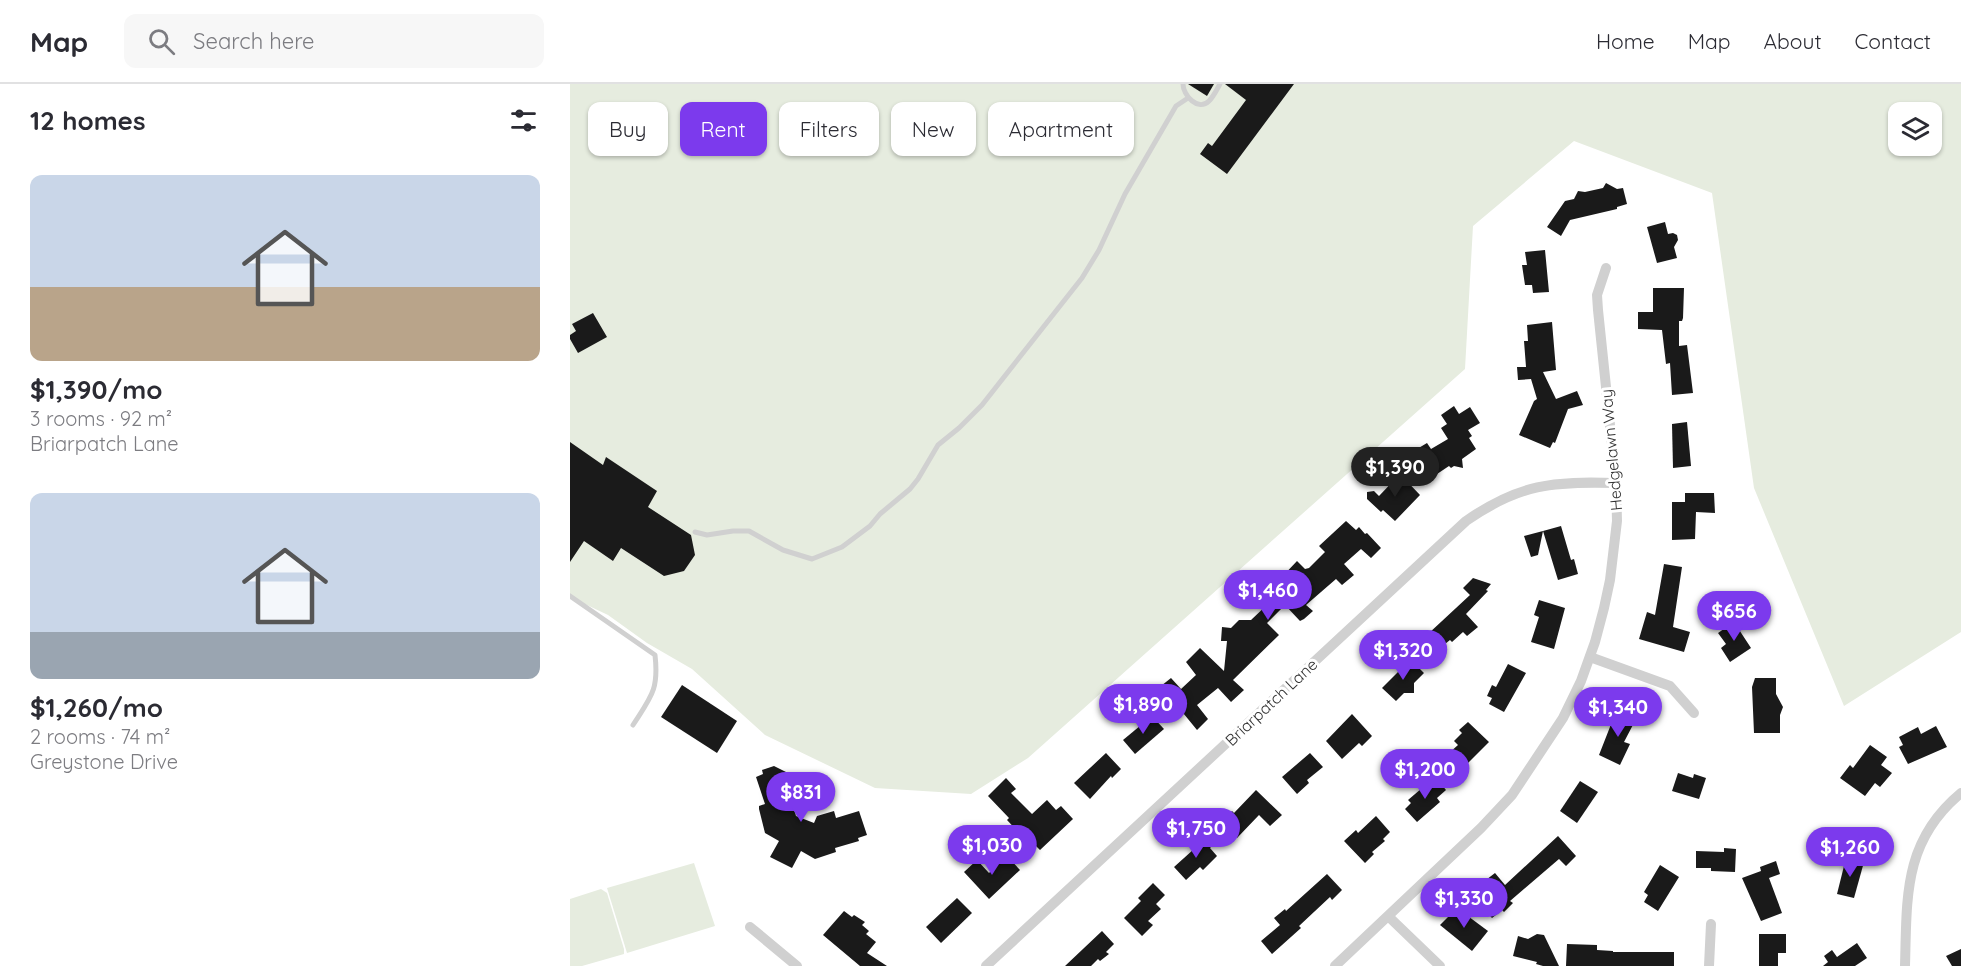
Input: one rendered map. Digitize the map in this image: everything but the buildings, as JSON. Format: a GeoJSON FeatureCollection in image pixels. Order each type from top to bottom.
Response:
{"type":"FeatureCollection","features":[{"type":"Feature","properties":{"kind":"street","name":"Hedgelawn Way"},"geometry":{"type":"LineString","coordinates":[[1335,966],[1481,828],[1512,795],[1563,718],[1581,681],[1595,642],[1610,580],[1617,521],[1616,483],[1597,295],[1606,268]]}},
{"type":"Feature","properties":{"kind":"street","name":"Briarpatch Lane"},"geometry":{"type":"LineString","coordinates":[[986,966],[1466,521],[1498,500],[1541,486],[1565,483],[1616,483]]}},
{"type":"Feature","properties":{"kind":"street"},"geometry":{"type":"LineString","coordinates":[[1590,657],[1670,686],[1694,713]]}},
{"type":"Feature","properties":{"kind":"street"},"geometry":{"type":"LineString","coordinates":[[1905,966],[1907,896],[1913,865],[1924,836],[1946,806],[1961,793]]}},
{"type":"Feature","properties":{"kind":"street"},"geometry":{"type":"LineString","coordinates":[[1389,916],[1440,966]]}},
{"type":"Feature","properties":{"kind":"street"},"geometry":{"type":"LineString","coordinates":[[1709,966],[1711,924]]}},
{"type":"Feature","properties":{"kind":"street"},"geometry":{"type":"LineString","coordinates":[[750,927],[797,966]]}},
{"type":"Feature","properties":{"kind":"lane"},"geometry":{"type":"LineString","coordinates":[[1183,84],[1183,91],[1188,98],[1198,104],[1206,103],[1220,84]]}},
{"type":"Feature","properties":{"kind":"lane"},"geometry":{"type":"LineString","coordinates":[[695,531],[707,535],[748,531],[783,550],[812,559],[843,547],[870,526],[888,506],[910,489],[938,445],[982,405],[1082,278],[1099,250],[1125,194],[1176,106],[1188,98]]}},
{"type":"Feature","properties":{"kind":"lane"},"geometry":{"type":"LineString","coordinates":[[570,596],[655,655],[658,676],[653,694],[633,725]]}},
{"type":"Feature","properties":{"kind":"shaded area"},"geometry":{"type":"Polygon","coordinates":[[[570,84],[1961,84],[1961,632],[1844,706],[1754,488],[1712,193],[1574,141],[1473,226],[1465,369],[1028,758],[971,794],[875,788],[765,735],[692,669],[647,643],[608,615],[570,597],[570,84]]]}},
{"type":"Feature","properties":{"kind":"shaded area"},"geometry":{"type":"Polygon","coordinates":[[[694,863],[715,926],[627,953],[607,888],[694,863]]]}},
{"type":"Feature","properties":{"kind":"shaded area"},"geometry":{"type":"Polygon","coordinates":[[[601,889],[607,893],[624,954],[582,966],[570,966],[570,899],[601,889]]]}}]}
